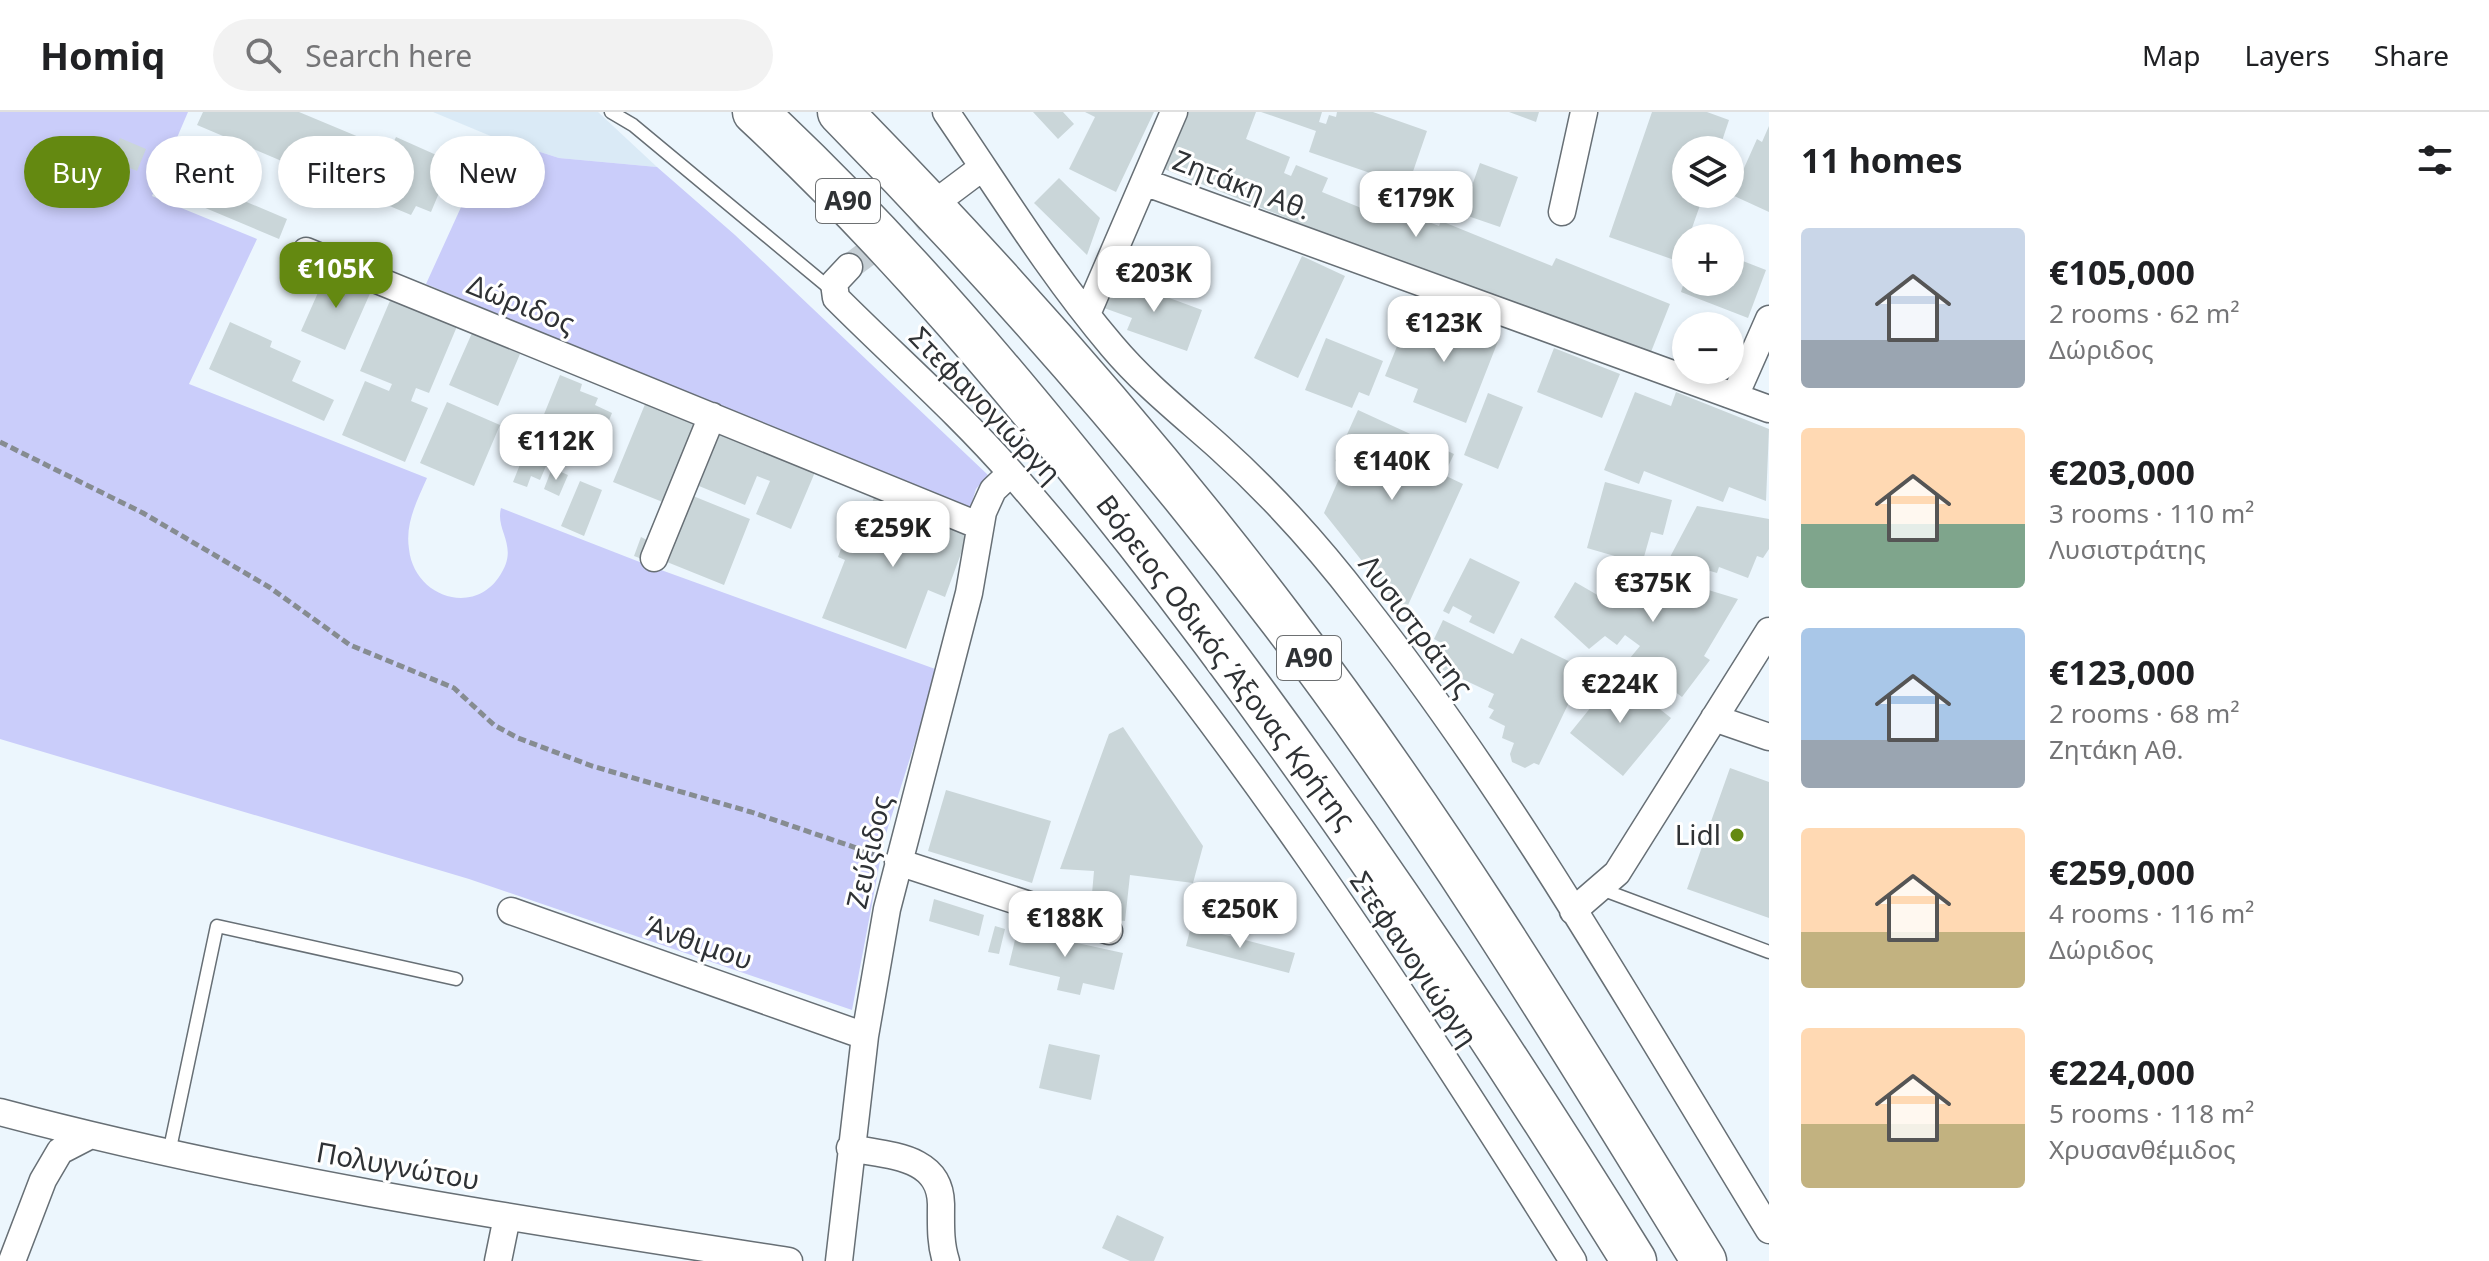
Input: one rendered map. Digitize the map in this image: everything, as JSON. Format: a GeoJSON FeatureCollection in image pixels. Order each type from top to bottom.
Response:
{"type":"FeatureCollection","features":[{"type":"Feature","properties":{"kind":"highway","name":"Βόρειος Οδικός Άξονας Κρήτης"},"geometry":{"type":"LineString","coordinates":[[755,112],[834,186],[936,296],[1087,476],[1202,624],[1433,947],[1634,1261]]}},
{"type":"Feature","properties":{"kind":"highway","name":"Α90"},"geometry":{"type":"LineString","coordinates":[[840,112],[1074,364],[1153,457],[1282,621],[1371,743],[1489,918],[1704,1261]]}},
{"type":"Feature","properties":{"kind":"street","name":"Λυσιστράτης"},"geometry":{"type":"LineString","coordinates":[[946,112],[1040,252],[1087,314],[1146,383],[1220,448],[1361,601],[1461,741],[1573,911],[1769,1230]]}},
{"type":"Feature","properties":{"kind":"street"},"geometry":{"type":"LineString","coordinates":[[1087,314],[1174,112]]}},
{"type":"Feature","properties":{"kind":"street"},"geometry":{"type":"LineString","coordinates":[[1562,212],[1584,112]]}},
{"type":"Feature","properties":{"kind":"street"},"geometry":{"type":"LineString","coordinates":[[947,194],[983,167]]}},
{"type":"Feature","properties":{"kind":"street","name":"Ζητάκη Αθ."},"geometry":{"type":"LineString","coordinates":[[1144,182],[1769,409]]}},
{"type":"Feature","properties":{"kind":"street","name":"Δώριδος"},"geometry":{"type":"LineString","coordinates":[[306,251],[980,526]]}},
{"type":"Feature","properties":{"kind":"street"},"geometry":{"type":"LineString","coordinates":[[833,291],[834,283],[849,267]]}},
{"type":"Feature","properties":{"kind":"street","name":"Στεφανογιώργη"},"geometry":{"type":"LineString","coordinates":[[833,291],[1011,473],[1111,593],[1241,765],[1382,965],[1573,1261]]}},
{"type":"Feature","properties":{"kind":"street"},"geometry":{"type":"LineString","coordinates":[[1735,396],[1769,319]]}},
{"type":"Feature","properties":{"kind":"street"},"geometry":{"type":"LineString","coordinates":[[654,558],[712,416]]}},
{"type":"Feature","properties":{"kind":"street","name":"Ζεύξιδος"},"geometry":{"type":"LineString","coordinates":[[839,1261],[865,1036],[898,862],[971,584],[980,526],[989,496],[1011,473]]}},
{"type":"Feature","properties":{"kind":"street"},"geometry":{"type":"LineString","coordinates":[[1573,911],[1601,889],[1631,853],[1769,631]]}},
{"type":"Feature","properties":{"kind":"street"},"geometry":{"type":"LineString","coordinates":[[1714,718],[1769,737]]}},
{"type":"Feature","properties":{"kind":"street"},"geometry":{"type":"LineString","coordinates":[[898,862],[1109,931]]}},
{"type":"Feature","properties":{"kind":"street","name":"Άνθιμου"},"geometry":{"type":"LineString","coordinates":[[511,911],[865,1036]]}},
{"type":"Feature","properties":{"kind":"street","name":"Πολυγνώτου"},"geometry":{"type":"LineString","coordinates":[[0,1112],[89,1136],[303,1182],[789,1261]]}},
{"type":"Feature","properties":{"kind":"street"},"geometry":{"type":"LineString","coordinates":[[12,1261],[43,1180],[60,1151],[89,1136]]}},
{"type":"Feature","properties":{"kind":"street"},"geometry":{"type":"LineString","coordinates":[[850,1148],[911,1161],[926,1167],[936,1177],[941,1192],[941,1246],[946,1261]]}},
{"type":"Feature","properties":{"kind":"street"},"geometry":{"type":"LineString","coordinates":[[498,1261],[507,1217]]}},
{"type":"Feature","properties":{"kind":"lane"},"geometry":{"type":"LineString","coordinates":[[611,112],[633,125],[833,291]]}},
{"type":"Feature","properties":{"kind":"lane"},"geometry":{"type":"LineString","coordinates":[[1601,889],[1769,952]]}},
{"type":"Feature","properties":{"kind":"lane"},"geometry":{"type":"LineString","coordinates":[[169,1153],[217,926],[456,979]]}},
{"type":"Feature","properties":{"kind":"path"},"geometry":{"type":"LineString","coordinates":[[0,442],[143,513],[269,587],[350,645],[454,688],[494,725],[518,738],[592,766],[751,812],[898,862]]}},
{"type":"Feature","properties":{"kind":"shaded area"},"geometry":{"type":"Polygon","coordinates":[[[0,112],[188,112],[178,136],[146,136],[146,208],[181,208],[257,239],[189,384],[427,478],[413,512],[408,539],[413,566],[422,580],[434,590],[463,598],[478,595],[491,586],[502,572],[508,554],[501,508],[650,566],[938,670],[884,840],[852,1010],[469,879],[0,739],[0,112]]]}},
{"type":"Feature","properties":{"kind":"shaded area"},"geometry":{"type":"Polygon","coordinates":[[[433,112],[598,112],[657,167],[559,158],[545,154],[545,136],[491,136],[433,112]]]}},
{"type":"Feature","properties":{"kind":"shaded area"},"geometry":{"type":"Polygon","coordinates":[[[545,154],[559,158],[657,167],[735,235],[988,475],[976,489],[969,512],[426,284],[461,208],[545,208],[545,154]]]}},
{"type":"Feature","properties":{"kind":"building"},"geometry":{"type":"Polygon","coordinates":[[[203,112],[299,112],[356,136],[278,136],[278,159],[262,153],[262,136],[223,136],[197,125],[203,112]]]}},
{"type":"Feature","properties":{"kind":"building"},"geometry":{"type":"Polygon","coordinates":[[[1033,112],[1063,112],[1074,124],[1058,139],[1033,112]]]}},
{"type":"Feature","properties":{"kind":"building"},"geometry":{"type":"Polygon","coordinates":[[[1085,112],[1154,112],[1116,192],[1069,169],[1095,117],[1085,112]]]}},
{"type":"Feature","properties":{"kind":"building"},"geometry":{"type":"Polygon","coordinates":[[[1187,112],[1256,112],[1246,139],[1290,157],[1284,173],[1291,176],[1296,165],[1328,178],[1322,192],[1398,223],[1404,205],[1419,210],[1416,217],[1439,226],[1441,221],[1552,266],[1556,258],[1670,304],[1647,362],[1164,169],[1187,112]]]}},
{"type":"Feature","properties":{"kind":"building"},"geometry":{"type":"Polygon","coordinates":[[[1261,112],[1322,112],[1319,122],[1326,124],[1329,115],[1336,117],[1337,112],[1373,112],[1427,131],[1408,186],[1309,152],[1316,131],[1261,112]]]}},
{"type":"Feature","properties":{"kind":"building"},"geometry":{"type":"Polygon","coordinates":[[[1509,112],[1539,112],[1536,122],[1509,112]]]}},
{"type":"Feature","properties":{"kind":"building"},"geometry":{"type":"Polygon","coordinates":[[[1652,112],[1707,112],[1729,120],[1724,136],[1672,136],[1672,208],[1699,208],[1693,224],[1672,224],[1672,259],[1609,237],[1652,112]]]}},
{"type":"Feature","properties":{"kind":"building"},"geometry":{"type":"Polygon","coordinates":[[[1769,126],[1769,212],[1744,201],[1744,168],[1757,139],[1762,142],[1769,126]]]}},
{"type":"Feature","properties":{"kind":"building"},"geometry":{"type":"Polygon","coordinates":[[[130,142],[146,149],[137,171],[130,168],[130,142]]]}},
{"type":"Feature","properties":{"kind":"building"},"geometry":{"type":"Polygon","coordinates":[[[414,145],[430,152],[430,208],[433,208],[431,212],[416,206],[411,215],[394,208],[414,208],[414,145]]]}},
{"type":"Feature","properties":{"kind":"building"},"geometry":{"type":"Polygon","coordinates":[[[1480,163],[1518,177],[1500,227],[1462,214],[1480,163]]]}},
{"type":"Feature","properties":{"kind":"building"},"geometry":{"type":"Polygon","coordinates":[[[1059,178],[1100,218],[1087,255],[1034,203],[1059,178]]]}},
{"type":"Feature","properties":{"kind":"building"},"geometry":{"type":"Polygon","coordinates":[[[205,208],[261,208],[287,219],[279,239],[205,208]]]}},
{"type":"Feature","properties":{"kind":"building"},"geometry":{"type":"Polygon","coordinates":[[[1302,256],[1345,276],[1298,378],[1254,358],[1302,256]]]}},
{"type":"Feature","properties":{"kind":"building"},"geometry":{"type":"Polygon","coordinates":[[[1744,261],[1766,270],[1748,318],[1744,316],[1744,312],[1733,312],[1691,296],[1744,296],[1744,261]]]}},
{"type":"Feature","properties":{"kind":"building"},"geometry":{"type":"Polygon","coordinates":[[[328,270],[372,289],[345,350],[301,331],[328,270]]]}},
{"type":"Feature","properties":{"kind":"building"},"geometry":{"type":"Polygon","coordinates":[[[1115,278],[1202,310],[1187,351],[1127,330],[1132,318],[1104,308],[1115,278]]]}},
{"type":"Feature","properties":{"kind":"building"},"geometry":{"type":"Polygon","coordinates":[[[392,296],[458,324],[429,393],[416,388],[411,401],[428,408],[405,462],[342,435],[365,381],[389,391],[392,384],[360,371],[392,296]]]}},
{"type":"Feature","properties":{"kind":"building"},"geometry":{"type":"Polygon","coordinates":[[[1410,314],[1443,327],[1448,314],[1500,336],[1466,423],[1413,402],[1418,389],[1385,376],[1410,314]]]}},
{"type":"Feature","properties":{"kind":"building"},"geometry":{"type":"Polygon","coordinates":[[[230,322],[272,341],[270,347],[301,361],[292,381],[334,400],[324,421],[209,369],[230,322]]]}},
{"type":"Feature","properties":{"kind":"building"},"geometry":{"type":"Polygon","coordinates":[[[472,333],[520,354],[498,406],[449,385],[472,333]]]}},
{"type":"Feature","properties":{"kind":"building"},"geometry":{"type":"Polygon","coordinates":[[[1326,338],[1383,361],[1369,396],[1359,392],[1352,408],[1305,390],[1326,338]]]}},
{"type":"Feature","properties":{"kind":"building"},"geometry":{"type":"Polygon","coordinates":[[[1554,348],[1620,374],[1602,418],[1537,392],[1554,348]]]}},
{"type":"Feature","properties":{"kind":"building"},"geometry":{"type":"Polygon","coordinates":[[[560,375],[582,384],[580,391],[598,398],[595,405],[612,413],[594,457],[536,434],[560,375]]]}},
{"type":"Feature","properties":{"kind":"building"},"geometry":{"type":"Polygon","coordinates":[[[1635,392],[1671,406],[1676,392],[1769,429],[1766,501],[1729,487],[1723,502],[1644,471],[1639,484],[1604,470],[1635,392]]]}},
{"type":"Feature","properties":{"kind":"building"},"geometry":{"type":"Polygon","coordinates":[[[1488,393],[1523,407],[1498,469],[1464,455],[1488,393]]]}},
{"type":"Feature","properties":{"kind":"building"},"geometry":{"type":"Polygon","coordinates":[[[648,397],[704,420],[670,505],[613,482],[648,397]]]}},
{"type":"Feature","properties":{"kind":"building"},"geometry":{"type":"Polygon","coordinates":[[[447,402],[500,425],[474,486],[420,463],[447,402]]]}},
{"type":"Feature","properties":{"kind":"building"},"geometry":{"type":"Polygon","coordinates":[[[1358,410],[1454,454],[1444,475],[1463,484],[1404,614],[1324,513],[1345,465],[1335,461],[1358,410]]]}},
{"type":"Feature","properties":{"kind":"building"},"geometry":{"type":"Polygon","coordinates":[[[722,428],[818,465],[791,529],[756,514],[770,481],[757,476],[745,505],[699,486],[722,428]]]}},
{"type":"Feature","properties":{"kind":"building"},"geometry":{"type":"Polygon","coordinates":[[[523,457],[546,466],[540,480],[531,476],[527,487],[513,482],[523,457]]]}},
{"type":"Feature","properties":{"kind":"building"},"geometry":{"type":"Polygon","coordinates":[[[552,468],[568,475],[559,496],[544,489],[552,468]]]}},
{"type":"Feature","properties":{"kind":"building"},"geometry":{"type":"Polygon","coordinates":[[[580,481],[602,490],[584,536],[561,526],[580,481]]]}},
{"type":"Feature","properties":{"kind":"building"},"geometry":{"type":"Polygon","coordinates":[[[1605,482],[1672,500],[1663,535],[1651,532],[1642,564],[1587,548],[1605,482]]]}},
{"type":"Feature","properties":{"kind":"building"},"geometry":{"type":"Polygon","coordinates":[[[875,494],[970,529],[945,597],[928,590],[906,649],[822,618],[845,560],[838,557],[854,513],[867,518],[875,494]]]}},
{"type":"Feature","properties":{"kind":"building"},"geometry":{"type":"Polygon","coordinates":[[[693,496],[750,519],[724,585],[667,562],[693,496]]]}},
{"type":"Feature","properties":{"kind":"building"},"geometry":{"type":"Polygon","coordinates":[[[1697,506],[1769,519],[1769,549],[1763,558],[1757,556],[1748,578],[1719,567],[1717,573],[1669,559],[1697,506]]]}},
{"type":"Feature","properties":{"kind":"building"},"geometry":{"type":"Polygon","coordinates":[[[641,537],[653,543],[645,560],[634,556],[641,537]]]}},
{"type":"Feature","properties":{"kind":"building"},"geometry":{"type":"Polygon","coordinates":[[[1470,558],[1520,582],[1494,634],[1469,622],[1472,616],[1453,606],[1449,614],[1443,611],[1470,558]]]}},
{"type":"Feature","properties":{"kind":"building"},"geometry":{"type":"Polygon","coordinates":[[[1636,568],[1738,599],[1704,656],[1710,660],[1682,697],[1630,658],[1640,646],[1625,635],[1617,645],[1605,636],[1589,649],[1554,617],[1575,582],[1613,604],[1636,568]]]}},
{"type":"Feature","properties":{"kind":"building"},"geometry":{"type":"Polygon","coordinates":[[[1443,620],[1513,654],[1521,638],[1585,669],[1539,765],[1534,763],[1525,768],[1512,762],[1510,754],[1514,743],[1502,738],[1505,726],[1489,718],[1494,710],[1488,707],[1494,694],[1437,667],[1447,646],[1434,639],[1443,620]]]}},
{"type":"Feature","properties":{"kind":"building"},"geometry":{"type":"Polygon","coordinates":[[[1617,675],[1671,718],[1623,776],[1570,733],[1617,675]]]}},
{"type":"Feature","properties":{"kind":"building"},"geometry":{"type":"Polygon","coordinates":[[[1123,727],[1203,846],[1193,883],[1130,875],[1125,921],[1099,918],[1101,905],[1091,905],[1094,871],[1060,869],[1109,734],[1123,727]]]}},
{"type":"Feature","properties":{"kind":"building","name":"Lidl"},"geometry":{"type":"Polygon","coordinates":[[[1730,768],[1769,782],[1769,918],[1687,889],[1730,768]]]}},
{"type":"Feature","properties":{"kind":"building"},"geometry":{"type":"Polygon","coordinates":[[[946,790],[1051,821],[1032,883],[928,851],[946,790]]]}},
{"type":"Feature","properties":{"kind":"building"},"geometry":{"type":"Polygon","coordinates":[[[934,899],[984,915],[979,936],[929,921],[934,899]]]}},
{"type":"Feature","properties":{"kind":"building"},"geometry":{"type":"Polygon","coordinates":[[[1019,923],[1069,935],[1068,941],[1123,953],[1114,990],[1083,983],[1080,995],[1057,990],[1060,977],[1009,965],[1019,923]]]}},
{"type":"Feature","properties":{"kind":"building"},"geometry":{"type":"Polygon","coordinates":[[[995,926],[1005,929],[999,954],[988,952],[995,926]]]}},
{"type":"Feature","properties":{"kind":"building"},"geometry":{"type":"Polygon","coordinates":[[[1191,926],[1295,953],[1289,973],[1186,946],[1191,926]]]}},
{"type":"Feature","properties":{"kind":"building"},"geometry":{"type":"Polygon","coordinates":[[[1049,1044],[1100,1055],[1091,1100],[1039,1088],[1049,1044]]]}},
{"type":"Feature","properties":{"kind":"building"},"geometry":{"type":"Polygon","coordinates":[[[1117,1215],[1164,1237],[1154,1261],[1130,1261],[1102,1248],[1117,1215]]]}},
{"type":"Feature","properties":{"kind":"tunnel"},"geometry":{"type":"LineString","coordinates":[[849,267],[939,200]]}},
{"type":"Feature","properties":{"kind":"place","name":"Lidl"},"geometry":{"type":"Point","coordinates":[1737,835]}}]}
